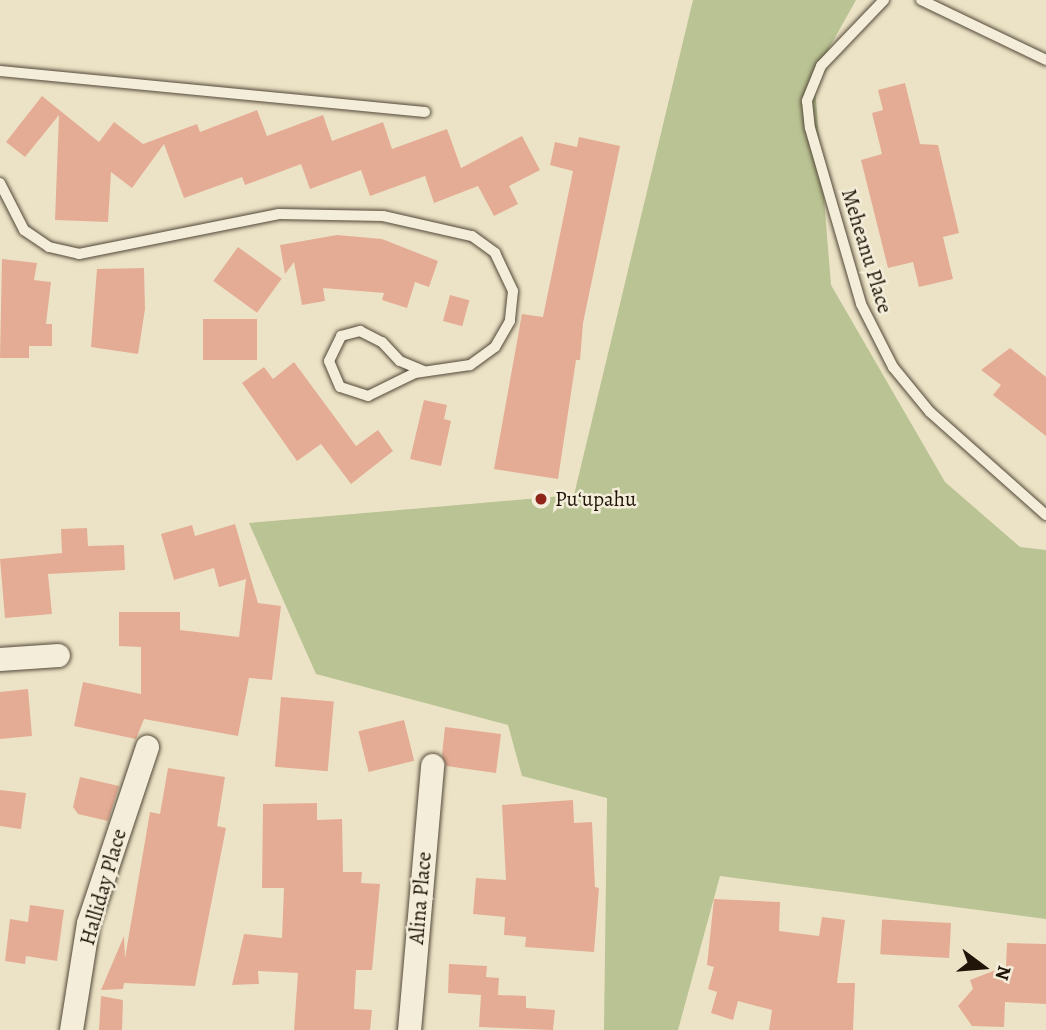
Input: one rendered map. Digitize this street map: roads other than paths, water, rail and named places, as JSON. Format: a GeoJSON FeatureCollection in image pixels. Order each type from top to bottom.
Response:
{"type":"FeatureCollection","features":[{"type":"Feature","properties":{"kind":"street"},"geometry":{"type":"LineString","coordinates":[[0,659],[58,655]]}},
{"type":"Feature","properties":{"kind":"street","name":"Halliday Place"},"geometry":{"type":"LineString","coordinates":[[71,1030],[88,923],[147,747]]}},
{"type":"Feature","properties":{"kind":"street","name":"Alina Place"},"geometry":{"type":"LineString","coordinates":[[409,1030],[432,765]]}},
{"type":"Feature","properties":{"kind":"lane","name":"Meheanu Place"},"geometry":{"type":"LineString","coordinates":[[884,0],[821,65],[807,101],[810,128],[861,304],[881,346],[917,397],[1046,514]]}},
{"type":"Feature","properties":{"kind":"lane"},"geometry":{"type":"LineString","coordinates":[[921,0],[1046,60]]}},
{"type":"Feature","properties":{"kind":"lane"},"geometry":{"type":"LineString","coordinates":[[0,71],[425,112]]}},
{"type":"Feature","properties":{"kind":"lane"},"geometry":{"type":"LineString","coordinates":[[0,183],[24,230],[49,247],[79,254],[279,214],[383,216],[472,236],[495,253],[510,278],[510,321],[483,358],[455,369],[424,371],[378,393],[358,396],[333,379],[330,352],[341,336],[360,331],[382,342],[401,361],[424,371]]}},
{"type":"Feature","properties":{"kind":"place","name":"Puʻupahu"},"geometry":{"type":"Point","coordinates":[541,499]}}]}
